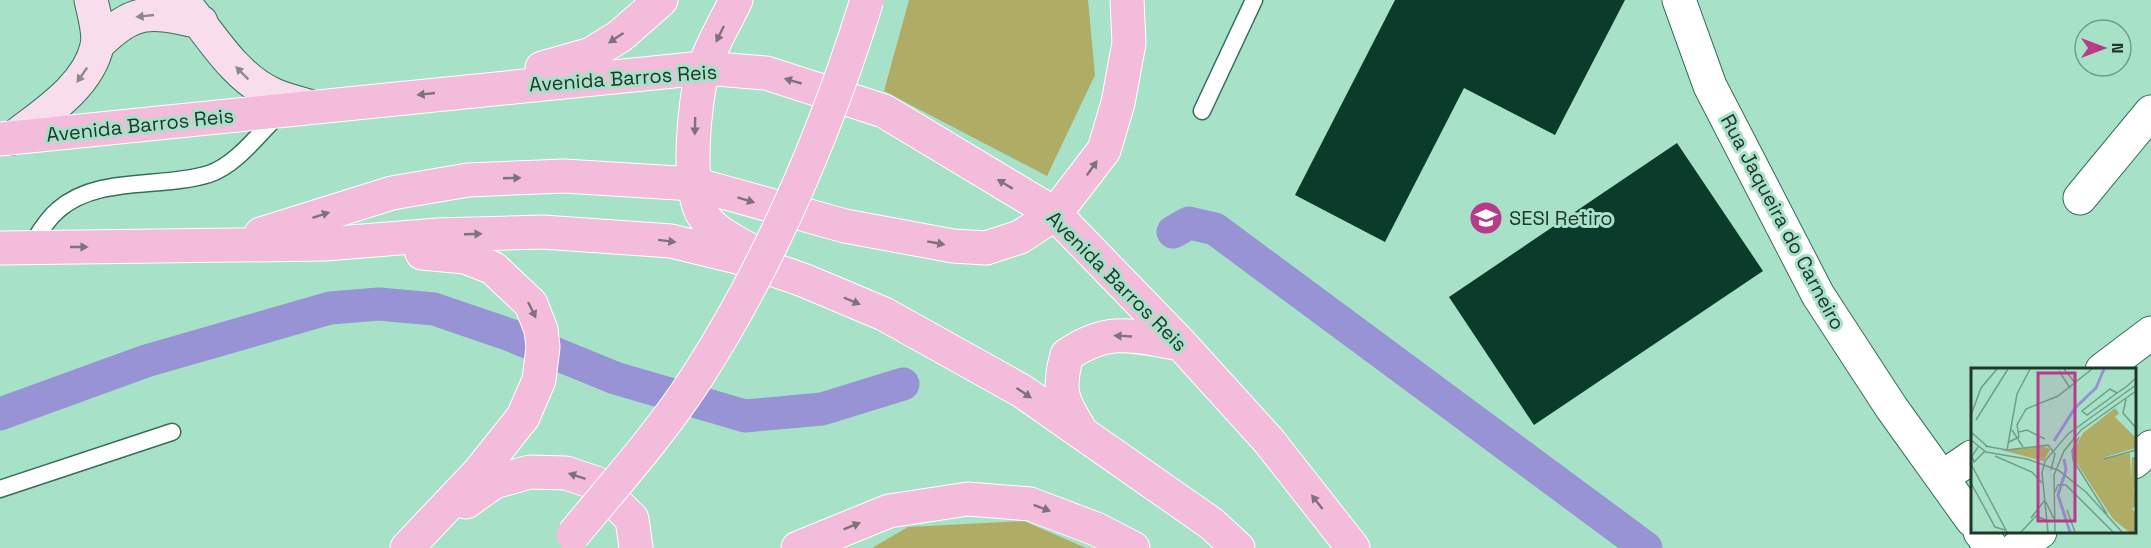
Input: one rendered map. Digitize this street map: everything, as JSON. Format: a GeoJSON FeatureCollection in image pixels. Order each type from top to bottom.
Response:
{"type":"FeatureCollection","features":[{"type":"Feature","properties":{"kind":"main road"},"geometry":{"type":"LineString","coordinates":[[91,0],[98,45]]}},
{"type":"Feature","properties":{"kind":"main road"},"geometry":{"type":"LineString","coordinates":[[471,90],[591,54],[620,36],[660,0]]}},
{"type":"Feature","properties":{"kind":"main road"},"geometry":{"type":"LineString","coordinates":[[736,0],[703,68],[695,102],[694,184],[703,216],[728,237],[803,280]]}},
{"type":"Feature","properties":{"kind":"main road"},"geometry":{"type":"LineString","coordinates":[[568,541],[635,460],[695,379],[743,302],[819,142],[867,0]]}},
{"type":"Feature","properties":{"kind":"main road"},"geometry":{"type":"LineString","coordinates":[[225,246],[392,193],[468,180],[564,176],[694,184],[844,226],[953,246],[986,248],[1020,237],[1055,214],[1104,150],[1118,103],[1129,43],[1127,0]]}},
{"type":"Feature","properties":{"kind":"main road"},"geometry":{"type":"LineString","coordinates":[[6,139],[64,97],[80,79],[98,45],[120,23],[139,16],[191,11],[240,72],[273,95],[298,108]]}},
{"type":"Feature","properties":{"kind":"main road","name":"Avenida Barros Reis"},"geometry":{"type":"LineString","coordinates":[[6,139],[703,68],[766,73],[884,111],[1055,214],[1181,344],[1269,441],[1353,548]]}},
{"type":"Feature","properties":{"kind":"main road"},"geometry":{"type":"LineString","coordinates":[[15,248],[325,244],[438,235],[543,232],[659,240],[737,257],[803,280],[884,315],[1022,391],[1083,436],[1212,524],[1238,548]]}},
{"type":"Feature","properties":{"kind":"main road"},"geometry":{"type":"LineString","coordinates":[[325,244],[465,257],[493,268],[531,304],[541,330],[543,347],[539,380],[523,417],[480,471],[411,544]]}},
{"type":"Feature","properties":{"kind":"main road"},"geometry":{"type":"LineString","coordinates":[[1083,436],[1063,402],[1060,380],[1067,355],[1083,344],[1109,335],[1138,336],[1181,344]]}},
{"type":"Feature","properties":{"kind":"main road"},"geometry":{"type":"LineString","coordinates":[[411,544],[494,482],[530,472],[566,473],[596,483],[632,519],[636,548]]}},
{"type":"Feature","properties":{"kind":"main road"},"geometry":{"type":"LineString","coordinates":[[798,548],[889,511],[968,499],[1030,504],[1096,529],[1133,548]]}},
{"type":"Feature","properties":{"kind":"street","name":"Rua Jaqueira do Carneiro"},"geometry":{"type":"LineString","coordinates":[[1679,0],[1710,86],[1818,295],[1891,407],[1971,519]]}},
{"type":"Feature","properties":{"kind":"street"},"geometry":{"type":"LineString","coordinates":[[2080,198],[2151,111]]}},
{"type":"Feature","properties":{"kind":"street"},"geometry":{"type":"LineString","coordinates":[[2103,368],[2151,333]]}},
{"type":"Feature","properties":{"kind":"street"},"geometry":{"type":"LineString","coordinates":[[2136,460],[2151,447]]}},
{"type":"Feature","properties":{"kind":"street"},"geometry":{"type":"LineString","coordinates":[[1943,477],[1971,458]]}},
{"type":"Feature","properties":{"kind":"street"},"geometry":{"type":"LineString","coordinates":[[1981,533],[1992,548]]}},
{"type":"Feature","properties":{"kind":"street"},"geometry":{"type":"LineString","coordinates":[[2018,548],[2037,533]]}},
{"type":"Feature","properties":{"kind":"lane"},"geometry":{"type":"LineString","coordinates":[[1202,111],[1254,0]]}},
{"type":"Feature","properties":{"kind":"lane"},"geometry":{"type":"LineString","coordinates":[[15,248],[58,210],[74,199],[92,192],[210,173],[298,108]]}},
{"type":"Feature","properties":{"kind":"lane"},"geometry":{"type":"LineString","coordinates":[[0,489],[172,432]]}},
{"type":"Feature","properties":{"kind":"shaded area"},"geometry":{"type":"Polygon","coordinates":[[[909,0],[1088,0],[1095,75],[1047,176],[884,91],[909,0]]]}},
{"type":"Feature","properties":{"kind":"shaded area"},"geometry":{"type":"Polygon","coordinates":[[[1024,521],[1086,548],[872,548],[908,527],[1024,521]]]}},
{"type":"Feature","properties":{"kind":"building"},"geometry":{"type":"Polygon","coordinates":[[[1395,0],[1625,0],[1555,135],[1464,88],[1385,242],[1295,195],[1395,0]]]}},
{"type":"Feature","properties":{"kind":"building"},"geometry":{"type":"Polygon","coordinates":[[[1677,143],[1763,271],[1534,425],[1449,297],[1677,143]]]}},
{"type":"Feature","properties":{"kind":"waterway"},"geometry":{"type":"LineString","coordinates":[[1173,232],[1189,223],[1215,229],[1646,548]]}},
{"type":"Feature","properties":{"kind":"waterway"},"geometry":{"type":"LineString","coordinates":[[0,414],[146,361],[330,308],[379,304],[434,309],[510,335],[615,378],[745,416],[822,409],[903,384]]}},
{"type":"Feature","properties":{"kind":"place","name":"SESI Retiro"},"geometry":{"type":"Point","coordinates":[1486,218]}}]}
